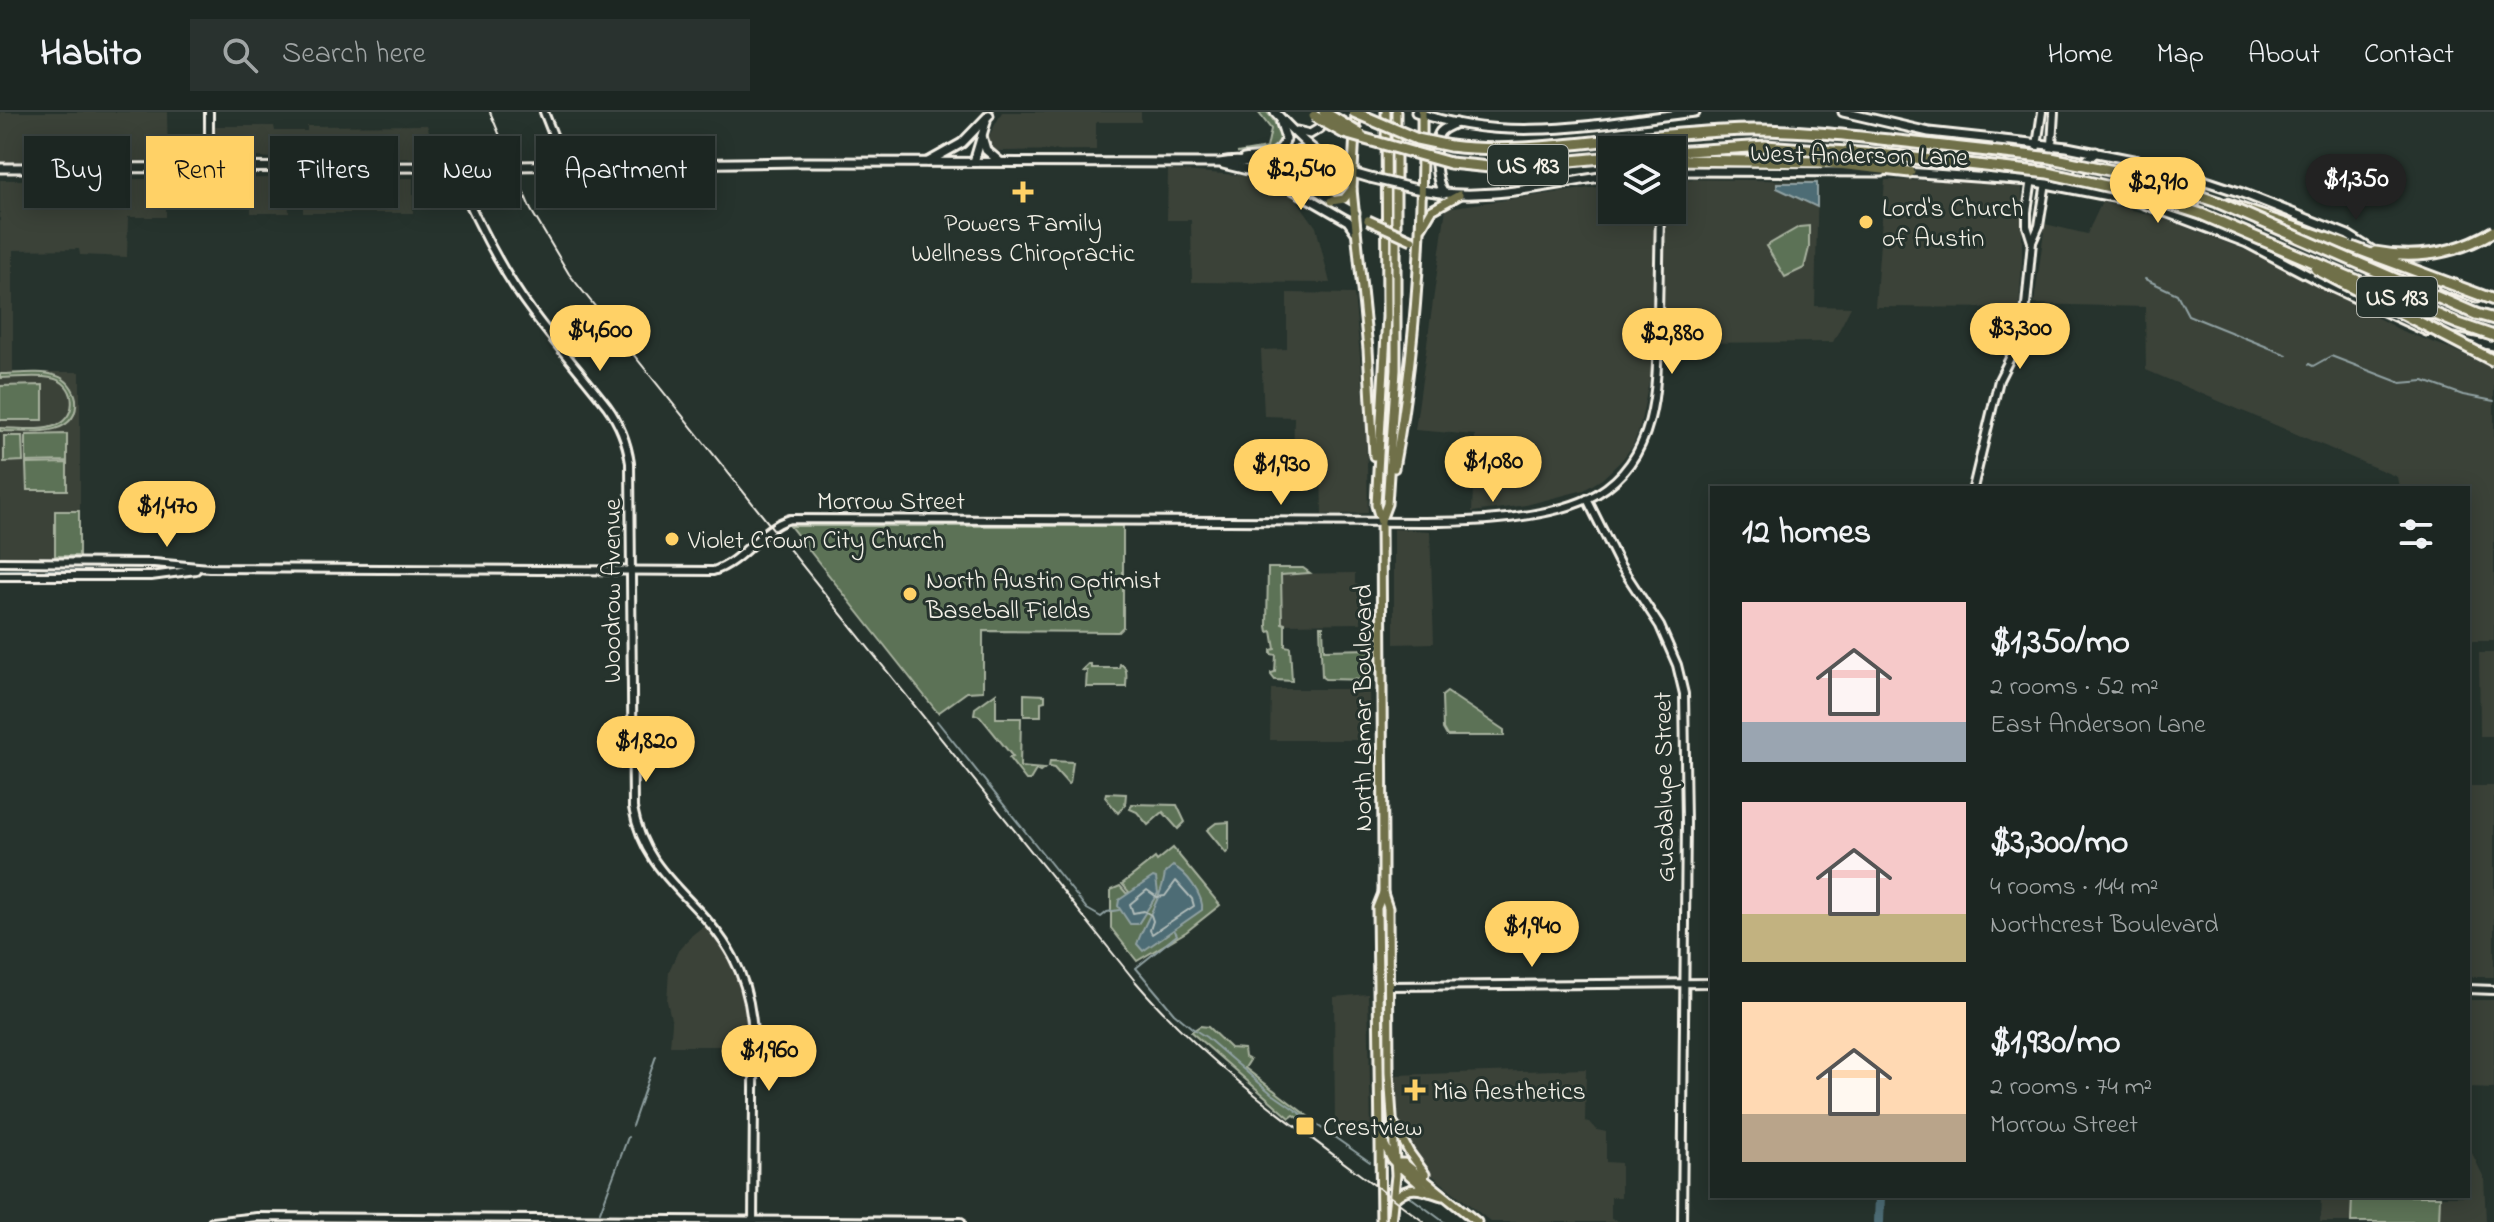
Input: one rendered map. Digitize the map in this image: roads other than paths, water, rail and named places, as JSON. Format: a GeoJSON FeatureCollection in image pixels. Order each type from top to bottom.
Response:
{"type":"FeatureCollection","features":[{"type":"Feature","properties":{"kind":"highway","name":"US 183"},"geometry":{"type":"LineString","coordinates":[[1355,112],[1417,139],[1479,150],[1531,149],[1593,141],[1755,130],[1823,133],[2077,162],[2143,177],[2217,202],[2431,296],[2494,319]]}},
{"type":"Feature","properties":{"kind":"highway"},"geometry":{"type":"LineString","coordinates":[[1362,112],[1377,124]]}},
{"type":"Feature","properties":{"kind":"highway","name":"US 183"},"geometry":{"type":"LineString","coordinates":[[1315,113],[1370,139],[1450,163],[1500,168],[1598,159]]}},
{"type":"Feature","properties":{"kind":"highway","name":"US 183"},"geometry":{"type":"LineString","coordinates":[[1686,151],[1766,146],[1887,155],[2048,173],[2106,185],[2201,214],[2459,324],[2494,344]]}},
{"type":"Feature","properties":{"kind":"highway"},"geometry":{"type":"LineString","coordinates":[[1686,160],[1820,162],[1910,172]]}},
{"type":"Feature","properties":{"kind":"highway"},"geometry":{"type":"LineString","coordinates":[[2217,202],[2240,207],[2352,247],[2494,302]]}},
{"type":"Feature","properties":{"kind":"highway"},"geometry":{"type":"LineString","coordinates":[[2352,247],[2380,253],[2428,255],[2467,245],[2494,231]]}},
{"type":"Feature","properties":{"kind":"highway"},"geometry":{"type":"LineString","coordinates":[[2300,257],[2317,270],[2494,361]]}},
{"type":"Feature","properties":{"kind":"main road"},"geometry":{"type":"LineString","coordinates":[[1288,125],[1303,134],[1310,134],[1320,128],[1330,112]]}},
{"type":"Feature","properties":{"kind":"main road"},"geometry":{"type":"LineString","coordinates":[[1355,112],[1352,189],[1377,474]]}},
{"type":"Feature","properties":{"kind":"main road","name":"North Lamar Boulevard"},"geometry":{"type":"LineString","coordinates":[[1386,112],[1387,317],[1376,505],[1381,522],[1383,893],[1388,908],[1389,1073],[1395,1163],[1391,1222]]}},
{"type":"Feature","properties":{"kind":"main road","name":"North Lamar Boulevard"},"geometry":{"type":"LineString","coordinates":[[1381,522],[1389,485],[1396,370],[1396,112]]}},
{"type":"Feature","properties":{"kind":"main road"},"geometry":{"type":"LineString","coordinates":[[1419,233],[1422,190],[1420,113],[1456,123],[1510,129],[1561,129],[1695,112]]}},
{"type":"Feature","properties":{"kind":"main road","name":"West Anderson Lane"},"geometry":{"type":"LineString","coordinates":[[1843,112],[1889,125],[1952,136],[2052,145],[2150,163],[2204,179],[2348,235],[2426,279],[2494,302]]}},
{"type":"Feature","properties":{"kind":"main road"},"geometry":{"type":"LineString","coordinates":[[715,164],[1220,163],[1278,151],[1286,139],[1276,113]]}},
{"type":"Feature","properties":{"kind":"main road"},"geometry":{"type":"LineString","coordinates":[[1276,113],[1309,148],[1352,173],[1412,188],[1459,195],[1515,193],[1598,178]]}},
{"type":"Feature","properties":{"kind":"main road"},"geometry":{"type":"LineString","coordinates":[[927,162],[962,143],[990,114]]}},
{"type":"Feature","properties":{"kind":"main road"},"geometry":{"type":"LineString","coordinates":[[974,162],[990,114]]}},
{"type":"Feature","properties":{"kind":"main road"},"geometry":{"type":"LineString","coordinates":[[1444,194],[1437,176],[1437,139],[1444,129],[1456,123]]}},
{"type":"Feature","properties":{"kind":"main road"},"geometry":{"type":"LineString","coordinates":[[981,134],[986,150],[1001,162]]}},
{"type":"Feature","properties":{"kind":"main road"},"geometry":{"type":"LineString","coordinates":[[1981,177],[2009,165],[2015,156],[2008,147],[1988,139]]}},
{"type":"Feature","properties":{"kind":"main road"},"geometry":{"type":"LineString","coordinates":[[1260,172],[1274,169],[1293,153],[1309,148]]}},
{"type":"Feature","properties":{"kind":"main road"},"geometry":{"type":"LineString","coordinates":[[2079,189],[2078,172],[2081,165],[2096,152]]}},
{"type":"Feature","properties":{"kind":"main road"},"geometry":{"type":"LineString","coordinates":[[1231,161],[1274,169],[1415,243]]}},
{"type":"Feature","properties":{"kind":"main road"},"geometry":{"type":"LineString","coordinates":[[1220,163],[1260,172],[1281,181],[1348,221],[1356,233]]}},
{"type":"Feature","properties":{"kind":"main road"},"geometry":{"type":"LineString","coordinates":[[254,168],[414,167]]}},
{"type":"Feature","properties":{"kind":"main road"},"geometry":{"type":"LineString","coordinates":[[0,168],[146,168]]}},
{"type":"Feature","properties":{"kind":"main road","name":"West Anderson Lane"},"geometry":{"type":"LineString","coordinates":[[1686,171],[1910,172],[2031,181],[2079,189],[2139,202],[2247,243],[2323,283],[2440,335],[2494,344]]}},
{"type":"Feature","properties":{"kind":"main road"},"geometry":{"type":"LineString","coordinates":[[1331,201],[1344,199],[1352,189]]}},
{"type":"Feature","properties":{"kind":"main road"},"geometry":{"type":"LineString","coordinates":[[1389,485],[1409,368],[1415,243],[1433,210],[1459,195]]}},
{"type":"Feature","properties":{"kind":"main road"},"geometry":{"type":"LineString","coordinates":[[1356,233],[1358,225],[1368,220]]}},
{"type":"Feature","properties":{"kind":"main road"},"geometry":{"type":"LineString","coordinates":[[2384,311],[2395,313],[2406,307],[2419,281],[2407,269]]}},
{"type":"Feature","properties":{"kind":"main road","name":"North Lamar Boulevard"},"geometry":{"type":"LineString","coordinates":[[1381,1222],[1377,908],[1383,893]]}},
{"type":"Feature","properties":{"kind":"main road"},"geometry":{"type":"LineString","coordinates":[[1393,1123],[1431,1188]]}},
{"type":"Feature","properties":{"kind":"main road"},"geometry":{"type":"LineString","coordinates":[[1380,1135],[1395,1163],[1477,1222]]}},
{"type":"Feature","properties":{"kind":"main road"},"geometry":{"type":"LineString","coordinates":[[1380,1176],[1395,1163]]}},
{"type":"Feature","properties":{"kind":"main road"},"geometry":{"type":"LineString","coordinates":[[1394,1199],[1411,1188],[1431,1188]]}},
{"type":"Feature","properties":{"kind":"street"},"geometry":{"type":"LineString","coordinates":[[209,112],[209,136]]}},
{"type":"Feature","properties":{"kind":"street"},"geometry":{"type":"LineString","coordinates":[[544,112],[553,136]]}},
{"type":"Feature","properties":{"kind":"street"},"geometry":{"type":"LineString","coordinates":[[2032,242],[2027,226],[2042,112]]}},
{"type":"Feature","properties":{"kind":"street"},"geometry":{"type":"LineString","coordinates":[[1973,486],[1999,380],[2019,340],[2028,298],[2032,242],[2039,226],[2052,145],[2054,112]]}},
{"type":"Feature","properties":{"kind":"street"},"geometry":{"type":"LineString","coordinates":[[2189,220],[2204,179]]}},
{"type":"Feature","properties":{"kind":"street","name":"Woodrow Avenue"},"geometry":{"type":"LineString","coordinates":[[472,208],[487,239],[529,308],[621,428],[630,463],[633,808],[643,842],[656,865],[713,926],[734,959],[745,984],[754,1032],[753,1221]]}},
{"type":"Feature","properties":{"kind":"street"},"geometry":{"type":"LineString","coordinates":[[1587,499],[1611,484],[1631,463],[1650,421],[1657,368],[1660,224]]}},
{"type":"Feature","properties":{"kind":"street","name":"Morrow Street"},"geometry":{"type":"LineString","coordinates":[[0,562],[209,568],[716,570],[735,560],[778,524],[790,519],[1487,520],[1587,499]]}},
{"type":"Feature","properties":{"kind":"street","name":"Guadalupe Street"},"geometry":{"type":"LineString","coordinates":[[1587,499],[1620,565],[1660,626],[1677,665],[1684,694],[1686,828],[1682,1222]]}},
{"type":"Feature","properties":{"kind":"street","name":"Morrow Street"},"geometry":{"type":"LineString","coordinates":[[0,576],[151,576],[209,568]]}},
{"type":"Feature","properties":{"kind":"street"},"geometry":{"type":"LineString","coordinates":[[1389,986],[1710,983]]}},
{"type":"Feature","properties":{"kind":"street"},"geometry":{"type":"LineString","coordinates":[[2470,989],[2494,990]]}},
{"type":"Feature","properties":{"kind":"street"},"geometry":{"type":"LineString","coordinates":[[212,1222],[257,1217],[961,1222]]}},
{"type":"Feature","properties":{"kind":"water"},"geometry":{"type":"Polygon","coordinates":[[[1777,183],[1817,183],[1817,207],[1777,188],[1777,183]]]}},
{"type":"Feature","properties":{"kind":"water"},"geometry":{"type":"Polygon","coordinates":[[[1173,866],[1193,885],[1202,910],[1143,951],[1137,944],[1165,873],[1173,866]]]}},
{"type":"Feature","properties":{"kind":"water"},"geometry":{"type":"Polygon","coordinates":[[[1156,878],[1158,893],[1138,924],[1130,924],[1118,906],[1119,900],[1156,878]]]}},
{"type":"Feature","properties":{"kind":"waterway"},"geometry":{"type":"LineString","coordinates":[[2145,279],[2177,294],[2188,315],[2287,355]]}},
{"type":"Feature","properties":{"kind":"waterway"},"geometry":{"type":"LineString","coordinates":[[2309,364],[2313,366],[2331,356],[2401,383],[2424,381],[2463,395],[2494,401]]}},
{"type":"Feature","properties":{"kind":"waterway"},"geometry":{"type":"LineString","coordinates":[[0,570],[36,570]]}},
{"type":"Feature","properties":{"kind":"waterway"},"geometry":{"type":"LineString","coordinates":[[46,570],[109,571]]}},
{"type":"Feature","properties":{"kind":"waterway"},"geometry":{"type":"LineString","coordinates":[[937,721],[1087,909],[1101,917],[1107,912],[1119,910]]}},
{"type":"Feature","properties":{"kind":"waterway"},"geometry":{"type":"LineString","coordinates":[[1175,931],[1177,935],[1136,968],[1174,1013],[1192,1028],[1271,1093],[1370,1162]]}},
{"type":"Feature","properties":{"kind":"waterway"},"geometry":{"type":"LineString","coordinates":[[632,1126],[656,1056]]}},
{"type":"Feature","properties":{"kind":"waterway"},"geometry":{"type":"LineString","coordinates":[[600,1212],[628,1137]]}},
{"type":"Feature","properties":{"kind":"waterway"},"geometry":{"type":"LineString","coordinates":[[1409,1196],[1444,1222]]}},
{"type":"Feature","properties":{"kind":"waterway"},"geometry":{"type":"LineString","coordinates":[[1879,1222],[1880,1198]]}},
{"type":"Feature","properties":{"kind":"railway"},"geometry":{"type":"LineString","coordinates":[[490,112],[531,210],[569,274],[1135,981],[1167,1016],[1236,1079],[1424,1222]]}},
{"type":"Feature","properties":{"kind":"place","name":"Powers Family Wellness Chiropractic"},"geometry":{"type":"Point","coordinates":[1023,192]}},
{"type":"Feature","properties":{"kind":"place","name":"Lord's Church of Austin"},"geometry":{"type":"Point","coordinates":[1866,222]}},
{"type":"Feature","properties":{"kind":"place","name":"Violet Crown City Church"},"geometry":{"type":"Point","coordinates":[672,539]}},
{"type":"Feature","properties":{"kind":"place","name":"North Austin Optimist Baseball Fields"},"geometry":{"type":"Point","coordinates":[910,594]}},
{"type":"Feature","properties":{"kind":"place","name":"Mia Aesthetics"},"geometry":{"type":"Point","coordinates":[1415,1090]}},
{"type":"Feature","properties":{"kind":"place","name":"Crestview"},"geometry":{"type":"Point","coordinates":[1305,1126]}}]}
